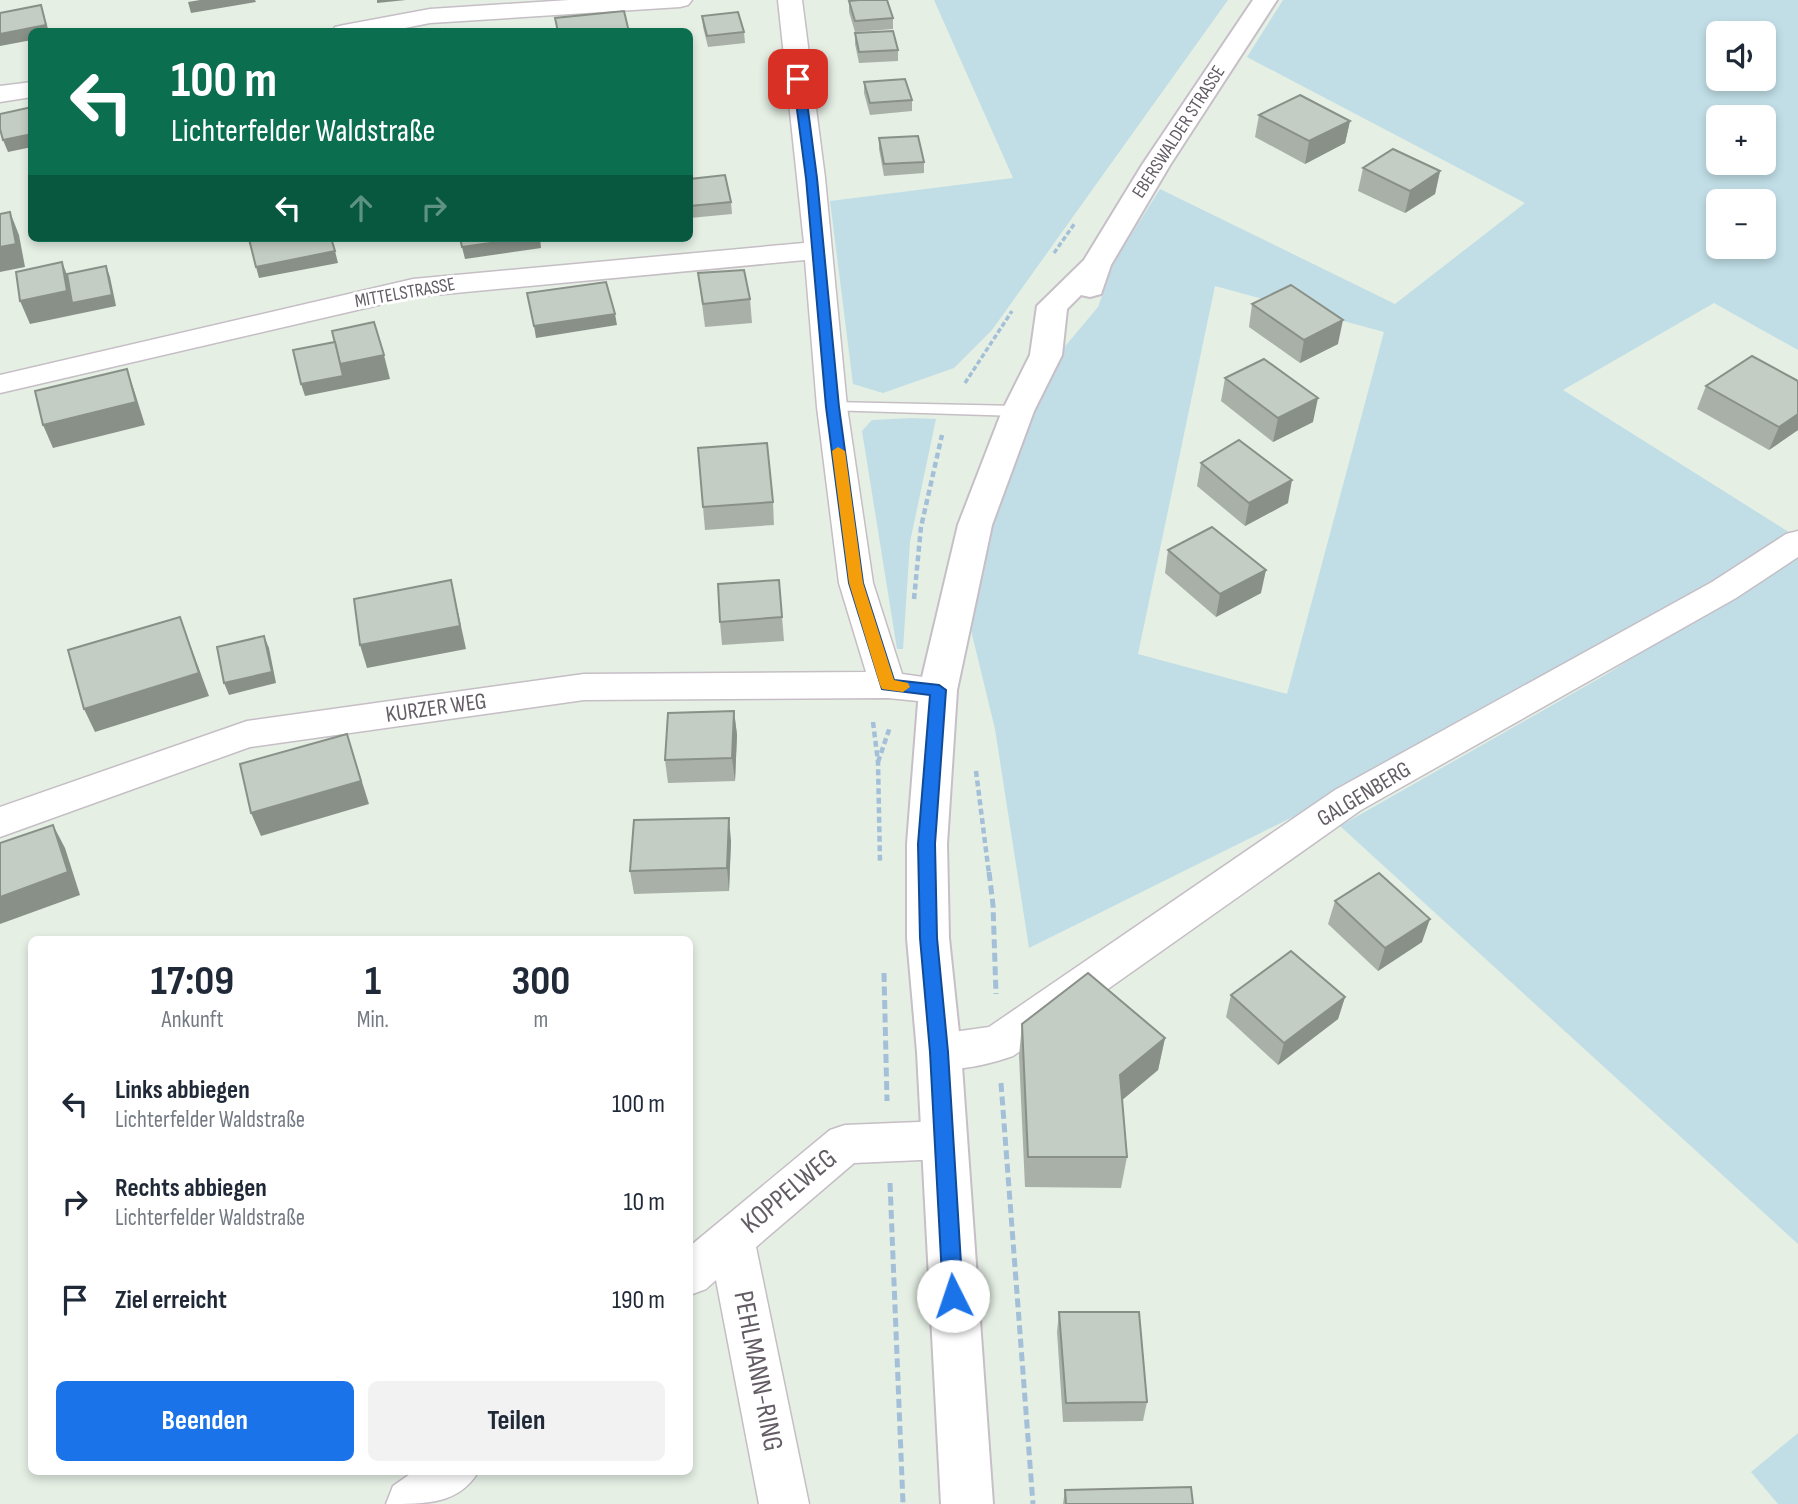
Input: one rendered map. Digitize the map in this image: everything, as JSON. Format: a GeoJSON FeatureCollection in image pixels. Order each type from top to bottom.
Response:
{"type":"FeatureCollection","features":[{"type":"Feature","properties":{"kind":"main road","name":"EBERSWALDER STRASSE"},"geometry":{"type":"LineString","coordinates":[[967,1504],[939,1052],[928,938],[926,844],[939,690],[975,525],[1018,411],[1046,355],[1083,312],[1096,265],[1156,165],[1265,0]]}},
{"type":"Feature","properties":{"kind":"street"},"geometry":{"type":"LineString","coordinates":[[366,28],[430,16],[680,0]]}},
{"type":"Feature","properties":{"kind":"street"},"geometry":{"type":"LineString","coordinates":[[790,0],[812,178],[832,407],[856,583],[888,685]]}},
{"type":"Feature","properties":{"kind":"street"},"geometry":{"type":"LineString","coordinates":[[0,94],[28,90]]}},
{"type":"Feature","properties":{"kind":"street","name":"MITTELSTRASSE"},"geometry":{"type":"LineString","coordinates":[[0,384],[413,288],[817,250]]}},
{"type":"Feature","properties":{"kind":"street","name":"GALGENBERG"},"geometry":{"type":"LineString","coordinates":[[939,1052],[998,1043],[1348,800],[1724,590],[1798,542]]}},
{"type":"Feature","properties":{"kind":"street","name":"KURZER WEG"},"geometry":{"type":"LineString","coordinates":[[0,822],[247,734],[584,687],[888,685],[939,690]]}},
{"type":"Feature","properties":{"kind":"street","name":"KOPPELWEG"},"geometry":{"type":"LineString","coordinates":[[693,1271],[845,1144],[943,1140]]}},
{"type":"Feature","properties":{"kind":"street","name":"PEHLMANN-RING"},"geometry":{"type":"LineString","coordinates":[[731,1238],[784,1504]]}},
{"type":"Feature","properties":{"kind":"street"},"geometry":{"type":"LineString","coordinates":[[411,1504],[449,1475]]}},
{"type":"Feature","properties":{"kind":"lane"},"geometry":{"type":"LineString","coordinates":[[832,407],[1018,411]]}},
{"type":"Feature","properties":{"kind":"path"},"geometry":{"type":"LineString","coordinates":[[878,762],[978,771],[993,905],[998,1043],[1033,1504]]}},
{"type":"Feature","properties":{"kind":"shaded area"},"geometry":{"type":"Polygon","coordinates":[[[934,0],[1228,0],[992,330],[954,368],[883,393],[853,384],[830,201],[1013,178],[934,0]]]}},
{"type":"Feature","properties":{"kind":"shaded area"},"geometry":{"type":"Polygon","coordinates":[[[1283,0],[1798,0],[1798,350],[1714,303],[1563,390],[1792,534],[1688,599],[1317,805],[1029,948],[995,729],[969,622],[980,560],[1042,392],[1062,350],[1098,307],[1114,262],[1160,189],[1395,304],[1525,203],[1247,57],[1283,0]],[[1215,286],[1138,654],[1287,694],[1384,332],[1215,286]]]}},
{"type":"Feature","properties":{"kind":"shaded area"},"geometry":{"type":"Polygon","coordinates":[[[936,419],[910,542],[903,649],[897,649],[862,431],[872,420],[936,419]]]}},
{"type":"Feature","properties":{"kind":"shaded area"},"geometry":{"type":"Polygon","coordinates":[[[1798,555],[1798,1244],[1340,826],[1605,675],[1798,555]]]}},
{"type":"Feature","properties":{"kind":"shaded area"},"geometry":{"type":"Polygon","coordinates":[[[1798,1433],[1798,1504],[1778,1504],[1751,1472],[1798,1433]]]}},
{"type":"Feature","properties":{"kind":"building"},"geometry":{"type":"Polygon","coordinates":[[[887,0],[893,18],[855,21],[849,1],[887,0]]]}},
{"type":"Feature","properties":{"kind":"building"},"geometry":{"type":"Polygon","coordinates":[[[41,5],[46,25],[0,34],[0,13],[41,5]]]}},
{"type":"Feature","properties":{"kind":"building"},"geometry":{"type":"Polygon","coordinates":[[[624,11],[628,28],[557,28],[555,18],[624,11]]]}},
{"type":"Feature","properties":{"kind":"building"},"geometry":{"type":"Polygon","coordinates":[[[738,12],[744,32],[707,36],[702,16],[738,12]]]}},
{"type":"Feature","properties":{"kind":"building"},"geometry":{"type":"Polygon","coordinates":[[[893,31],[898,50],[859,52],[855,33],[893,31]]]}},
{"type":"Feature","properties":{"kind":"building"},"geometry":{"type":"Polygon","coordinates":[[[905,79],[912,100],[870,103],[864,82],[905,79]]]}},
{"type":"Feature","properties":{"kind":"building"},"geometry":{"type":"Polygon","coordinates":[[[1300,95],[1350,121],[1309,141],[1259,115],[1300,95]]]}},
{"type":"Feature","properties":{"kind":"building"},"geometry":{"type":"Polygon","coordinates":[[[28,108],[28,135],[3,140],[0,114],[28,108]]]}},
{"type":"Feature","properties":{"kind":"building"},"geometry":{"type":"Polygon","coordinates":[[[918,136],[924,162],[884,164],[879,138],[918,136]]]}},
{"type":"Feature","properties":{"kind":"building"},"geometry":{"type":"Polygon","coordinates":[[[1393,149],[1440,171],[1410,191],[1363,168],[1393,149]]]}},
{"type":"Feature","properties":{"kind":"building"},"geometry":{"type":"Polygon","coordinates":[[[725,175],[731,202],[693,206],[693,179],[725,175]]]}},
{"type":"Feature","properties":{"kind":"building"},"geometry":{"type":"Polygon","coordinates":[[[10,212],[16,244],[0,247],[0,214],[10,212]]]}},
{"type":"Feature","properties":{"kind":"building"},"geometry":{"type":"Polygon","coordinates":[[[250,242],[332,242],[335,251],[256,267],[250,242]]]}},
{"type":"Feature","properties":{"kind":"building"},"geometry":{"type":"Polygon","coordinates":[[[461,242],[498,242],[462,247],[461,242]]]}},
{"type":"Feature","properties":{"kind":"building"},"geometry":{"type":"Polygon","coordinates":[[[62,262],[67,291],[20,301],[16,272],[62,262]]]}},
{"type":"Feature","properties":{"kind":"building"},"geometry":{"type":"Polygon","coordinates":[[[106,266],[112,295],[72,303],[67,274],[106,266]]]}},
{"type":"Feature","properties":{"kind":"building"},"geometry":{"type":"Polygon","coordinates":[[[744,270],[750,299],[703,304],[698,273],[744,270]]]}},
{"type":"Feature","properties":{"kind":"building"},"geometry":{"type":"Polygon","coordinates":[[[606,282],[615,314],[534,326],[527,293],[606,282]]]}},
{"type":"Feature","properties":{"kind":"building"},"geometry":{"type":"Polygon","coordinates":[[[1291,285],[1343,320],[1304,340],[1252,304],[1291,285]]]}},
{"type":"Feature","properties":{"kind":"building"},"geometry":{"type":"Polygon","coordinates":[[[374,322],[384,355],[340,364],[332,331],[374,322]]]}},
{"type":"Feature","properties":{"kind":"building"},"geometry":{"type":"Polygon","coordinates":[[[335,342],[343,376],[301,384],[293,350],[335,342]]]}},
{"type":"Feature","properties":{"kind":"building"},"geometry":{"type":"Polygon","coordinates":[[[1752,356],[1798,381],[1798,414],[1779,427],[1706,386],[1752,356]]]}},
{"type":"Feature","properties":{"kind":"building"},"geometry":{"type":"Polygon","coordinates":[[[1264,359],[1318,398],[1278,418],[1225,378],[1264,359]]]}},
{"type":"Feature","properties":{"kind":"building"},"geometry":{"type":"Polygon","coordinates":[[[127,369],[136,402],[43,425],[35,391],[127,369]]]}},
{"type":"Feature","properties":{"kind":"building"},"geometry":{"type":"Polygon","coordinates":[[[1239,440],[1292,480],[1249,503],[1201,463],[1239,440]]]}},
{"type":"Feature","properties":{"kind":"building"},"geometry":{"type":"Polygon","coordinates":[[[767,443],[773,502],[703,507],[698,448],[767,443]]]}},
{"type":"Feature","properties":{"kind":"building"},"geometry":{"type":"Polygon","coordinates":[[[1212,527],[1266,570],[1220,594],[1168,550],[1212,527]]]}},
{"type":"Feature","properties":{"kind":"building"},"geometry":{"type":"Polygon","coordinates":[[[451,580],[460,626],[360,645],[354,599],[451,580]]]}},
{"type":"Feature","properties":{"kind":"building"},"geometry":{"type":"Polygon","coordinates":[[[779,580],[782,617],[720,622],[718,584],[779,580]]]}},
{"type":"Feature","properties":{"kind":"building"},"geometry":{"type":"Polygon","coordinates":[[[180,617],[199,673],[84,709],[68,650],[180,617]]]}},
{"type":"Feature","properties":{"kind":"building"},"geometry":{"type":"Polygon","coordinates":[[[264,636],[272,672],[224,683],[217,647],[264,636]]]}},
{"type":"Feature","properties":{"kind":"building"},"geometry":{"type":"Polygon","coordinates":[[[734,711],[732,758],[665,760],[668,713],[734,711]]]}},
{"type":"Feature","properties":{"kind":"building"},"geometry":{"type":"Polygon","coordinates":[[[347,734],[361,781],[251,813],[240,764],[347,734]]]}},
{"type":"Feature","properties":{"kind":"building"},"geometry":{"type":"Polygon","coordinates":[[[729,818],[727,868],[630,871],[634,820],[729,818]]]}},
{"type":"Feature","properties":{"kind":"building"},"geometry":{"type":"Polygon","coordinates":[[[53,825],[68,872],[0,897],[0,843],[53,825]]]}},
{"type":"Feature","properties":{"kind":"building"},"geometry":{"type":"Polygon","coordinates":[[[1379,873],[1430,919],[1385,948],[1335,901],[1379,873]]]}},
{"type":"Feature","properties":{"kind":"building"},"geometry":{"type":"Polygon","coordinates":[[[1291,951],[1345,997],[1284,1043],[1231,995],[1291,951]]]}},
{"type":"Feature","properties":{"kind":"building"},"geometry":{"type":"Polygon","coordinates":[[[1088,973],[1165,1038],[1120,1075],[1127,1157],[1028,1157],[1022,1024],[1088,973]]]}},
{"type":"Feature","properties":{"kind":"building"},"geometry":{"type":"Polygon","coordinates":[[[1059,1312],[1139,1312],[1147,1402],[1066,1403],[1059,1312]]]}},
{"type":"Feature","properties":{"kind":"building"},"geometry":{"type":"Polygon","coordinates":[[[1191,1487],[1193,1504],[1066,1504],[1065,1490],[1191,1487]]]}},
{"type":"Feature","properties":{"kind":"slow traffic"},"geometry":{"type":"LineString","coordinates":[[838,451],[856,583],[888,685],[903,687]]}},
{"type":"Feature","properties":{"kind":"route"},"geometry":{"type":"LineString","coordinates":[[798,79],[812,178],[832,407],[856,583],[888,685],[939,690],[926,844],[928,938],[939,1052],[953,1296]]}}]}
